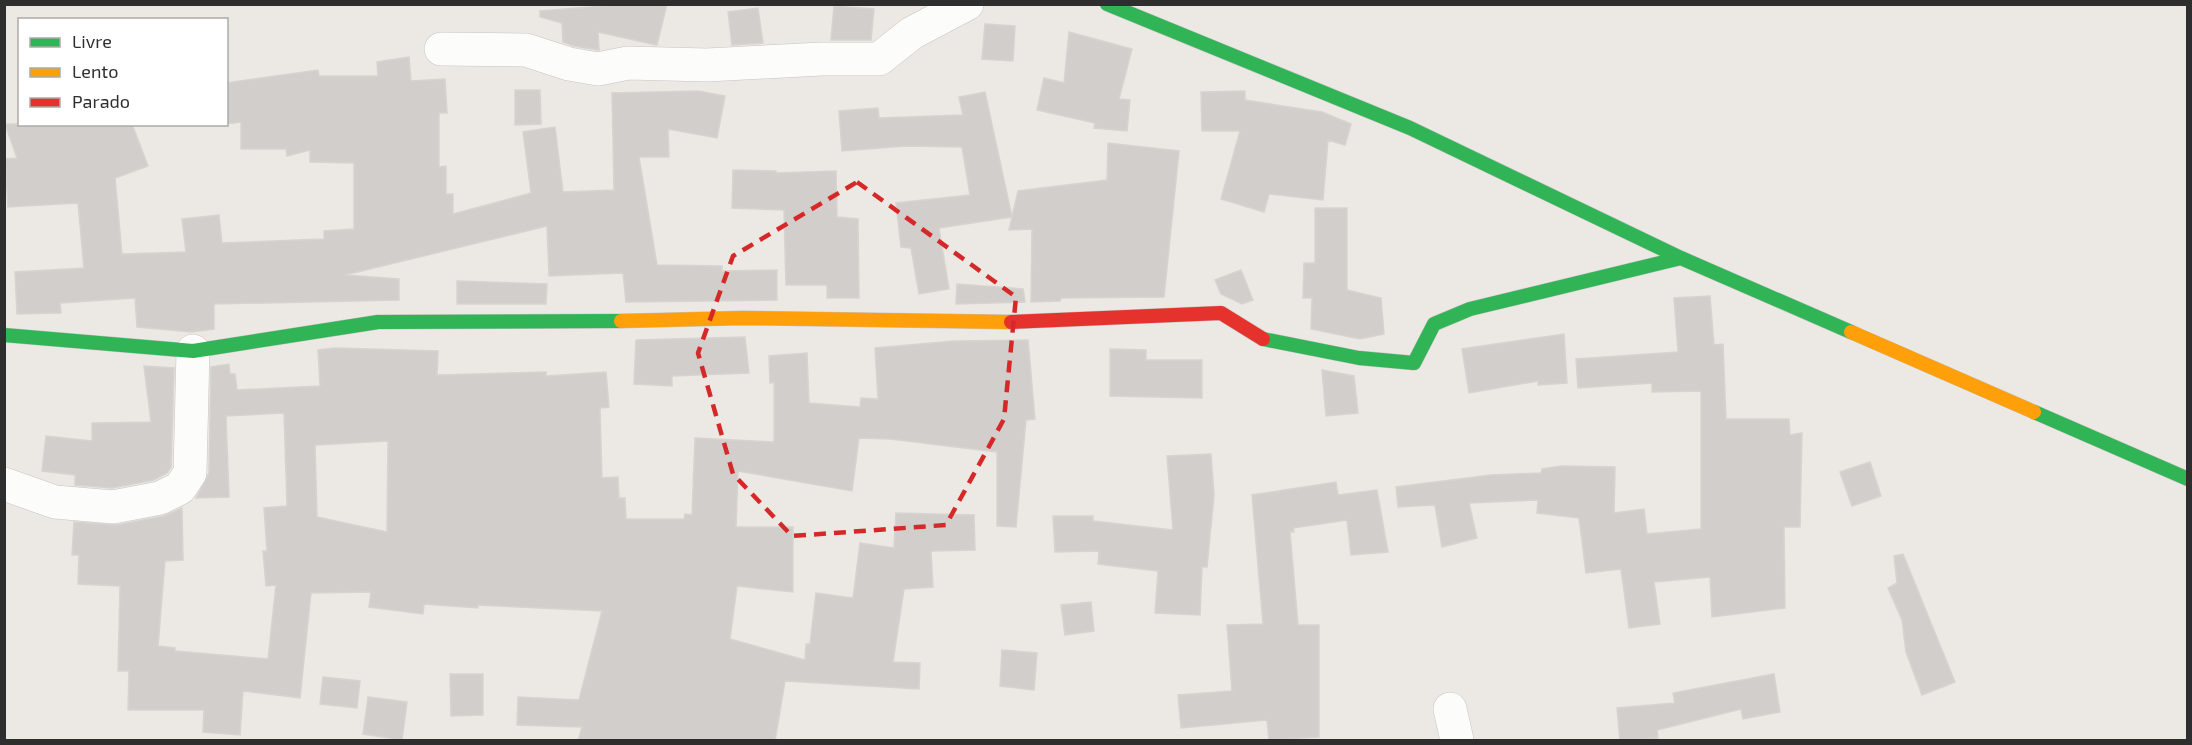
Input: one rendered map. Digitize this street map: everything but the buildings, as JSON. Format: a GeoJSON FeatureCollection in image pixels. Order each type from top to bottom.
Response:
{"type":"FeatureCollection","features":[{"type":"Feature","properties":{"kind":"street"},"geometry":{"type":"LineString","coordinates":[[441,49],[526,50],[569,64],[598,69],[628,63],[707,65],[821,59],[879,59],[912,33],[967,4]]}},
{"type":"Feature","properties":{"kind":"street"},"geometry":{"type":"LineString","coordinates":[[1107,4],[1410,128],[1681,258],[2187,479]]}},
{"type":"Feature","properties":{"kind":"street"},"geometry":{"type":"LineString","coordinates":[[4,335],[193,351],[378,322],[550,323],[743,318],[978,323],[1221,313],[1260,338],[1359,358],[1414,363],[1434,324],[1470,309],[1681,258]]}},
{"type":"Feature","properties":{"kind":"street"},"geometry":{"type":"LineString","coordinates":[[4,484],[55,502],[113,507],[160,498],[180,488],[190,473],[193,351]]}},
{"type":"Feature","properties":{"kind":"street"},"geometry":{"type":"LineString","coordinates":[[1450,709],[1457,741]]}},
{"type":"Feature","properties":{"kind":"highlighted area"},"geometry":{"type":"Polygon","coordinates":[[[857,182],[1016,297],[1004,419],[946,525],[792,536],[733,474],[698,353],[733,256],[857,182]]]}},
{"type":"Feature","properties":{"kind":"traffic: fast"},"geometry":{"type":"LineString","coordinates":[[1107,4],[1410,128],[1681,258],[1851,332]]}},
{"type":"Feature","properties":{"kind":"traffic: fast"},"geometry":{"type":"LineString","coordinates":[[1263,339],[1359,358],[1414,363],[1434,324],[1470,309],[1681,258]]}},
{"type":"Feature","properties":{"kind":"traffic: fast"},"geometry":{"type":"LineString","coordinates":[[4,335],[193,351],[378,322],[621,321]]}},
{"type":"Feature","properties":{"kind":"traffic: fast"},"geometry":{"type":"LineString","coordinates":[[2034,412],[2188,479]]}},
{"type":"Feature","properties":{"kind":"traffic: slow"},"geometry":{"type":"LineString","coordinates":[[621,321],[743,318],[1011,322]]}},
{"type":"Feature","properties":{"kind":"traffic: slow"},"geometry":{"type":"LineString","coordinates":[[1851,332],[2034,412]]}},
{"type":"Feature","properties":{"kind":"traffic: jam"},"geometry":{"type":"LineString","coordinates":[[1011,322],[1221,313],[1263,339]]}}]}
